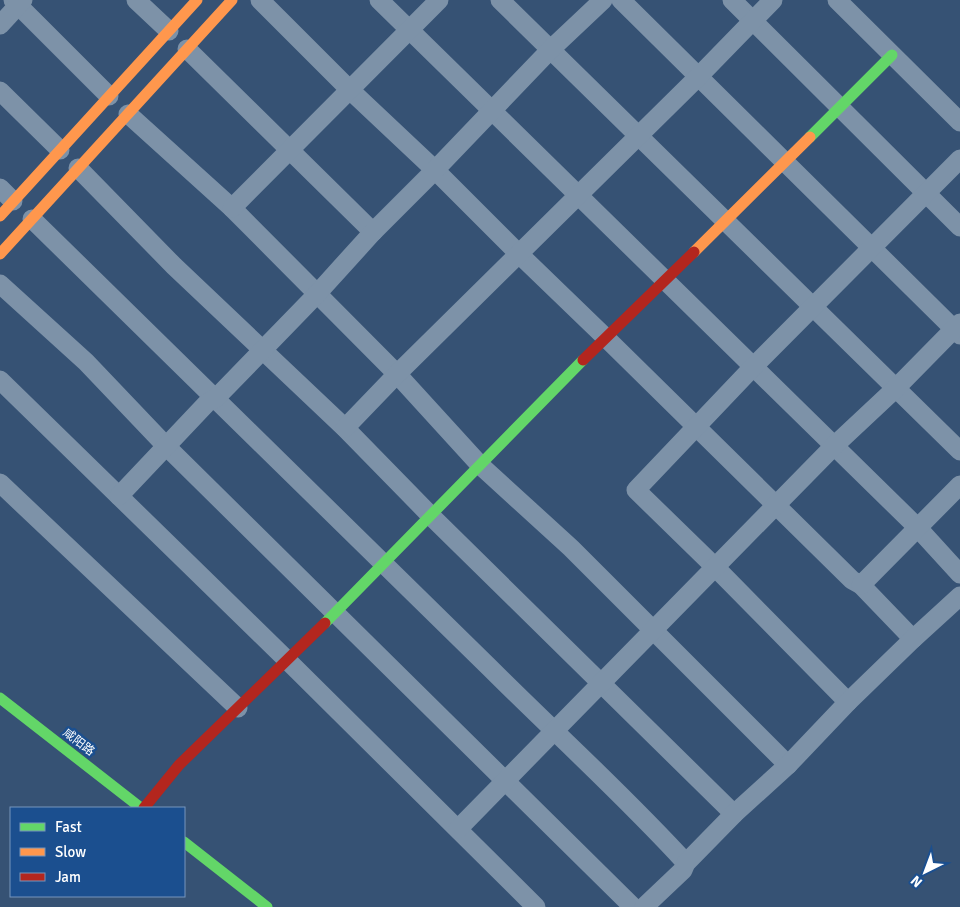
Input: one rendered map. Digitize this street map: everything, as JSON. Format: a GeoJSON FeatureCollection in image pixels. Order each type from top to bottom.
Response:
{"type":"FeatureCollection","features":[{"type":"Feature","properties":{"kind":"street"},"geometry":{"type":"LineString","coordinates":[[136,0],[169,31]]}},
{"type":"Feature","properties":{"kind":"street"},"geometry":{"type":"LineString","coordinates":[[0,216],[7,195],[60,150],[197,0]]}},
{"type":"Feature","properties":{"kind":"street"},"geometry":{"type":"LineString","coordinates":[[0,254],[232,0]]}},
{"type":"Feature","properties":{"kind":"street"},"geometry":{"type":"LineString","coordinates":[[260,0],[350,90],[436,170],[518,253],[606,337],[776,507],[852,580],[861,585],[913,638]]}},
{"type":"Feature","properties":{"kind":"street"},"geometry":{"type":"LineString","coordinates":[[379,0],[917,527],[960,574]]}},
{"type":"Feature","properties":{"kind":"street"},"geometry":{"type":"LineString","coordinates":[[232,208],[439,0]]}},
{"type":"Feature","properties":{"kind":"street"},"geometry":{"type":"LineString","coordinates":[[500,0],[960,451]]}},
{"type":"Feature","properties":{"kind":"street"},"geometry":{"type":"LineString","coordinates":[[119,496],[207,403],[216,398],[263,350],[373,232],[436,170],[550,50],[603,0]]}},
{"type":"Feature","properties":{"kind":"street"},"geometry":{"type":"LineString","coordinates":[[458,829],[834,446],[958,329],[621,0]]}},
{"type":"Feature","properties":{"kind":"street"},"geometry":{"type":"LineString","coordinates":[[732,0],[960,227]]}},
{"type":"Feature","properties":{"kind":"street"},"geometry":{"type":"LineString","coordinates":[[345,428],[773,0]]}},
{"type":"Feature","properties":{"kind":"street"},"geometry":{"type":"LineString","coordinates":[[837,0],[960,122]]}},
{"type":"Feature","properties":{"kind":"street"},"geometry":{"type":"LineString","coordinates":[[0,25],[18,2],[110,96]]}},
{"type":"Feature","properties":{"kind":"street"},"geometry":{"type":"LineString","coordinates":[[187,49],[373,232]]}},
{"type":"Feature","properties":{"kind":"street"},"geometry":{"type":"LineString","coordinates":[[144,807],[179,765],[288,661],[606,337],[892,56]]}},
{"type":"Feature","properties":{"kind":"street"},"geometry":{"type":"LineString","coordinates":[[0,91],[60,150]]}},
{"type":"Feature","properties":{"kind":"street"},"geometry":{"type":"LineString","coordinates":[[128,114],[232,208],[316,295],[397,374],[480,465],[571,548],[788,765]]}},
{"type":"Feature","properties":{"kind":"street"},"geometry":{"type":"LineString","coordinates":[[848,702],[636,490],[754,366],[960,159]]}},
{"type":"Feature","properties":{"kind":"street"},"geometry":{"type":"LineString","coordinates":[[78,168],[174,266],[345,428],[430,516],[734,814]]}},
{"type":"Feature","properties":{"kind":"street"},"geometry":{"type":"LineString","coordinates":[[32,219],[649,823],[686,863]]}},
{"type":"Feature","properties":{"kind":"street"},"geometry":{"type":"LineString","coordinates":[[0,284],[86,362],[166,446],[633,907]]}},
{"type":"Feature","properties":{"kind":"street"},"geometry":{"type":"LineString","coordinates":[[0,380],[288,661],[536,907]]}},
{"type":"Feature","properties":{"kind":"street"},"geometry":{"type":"LineString","coordinates":[[0,483],[238,708]]}},
{"type":"Feature","properties":{"kind":"street"},"geometry":{"type":"LineString","coordinates":[[861,585],[960,485]]}},
{"type":"Feature","properties":{"kind":"street"},"geometry":{"type":"LineString","coordinates":[[644,907],[683,870],[686,863],[734,814],[788,765],[913,638],[960,596]]}},
{"type":"Feature","properties":{"kind":"street","name":"咸阳路"},"geometry":{"type":"LineString","coordinates":[[0,698],[142,807]]}},
{"type":"Feature","properties":{"kind":"street"},"geometry":{"type":"LineString","coordinates":[[185,843],[267,907]]}},
{"type":"Feature","properties":{"kind":"traffic: fast"},"geometry":{"type":"LineString","coordinates":[[810,137],[892,55]]}},
{"type":"Feature","properties":{"kind":"traffic: fast"},"geometry":{"type":"LineString","coordinates":[[325,623],[583,360]]}},
{"type":"Feature","properties":{"kind":"traffic: fast"},"geometry":{"type":"LineString","coordinates":[[0,698],[140,807]]}},
{"type":"Feature","properties":{"kind":"traffic: fast"},"geometry":{"type":"LineString","coordinates":[[185,843],[267,907]]}},
{"type":"Feature","properties":{"kind":"traffic: slow"},"geometry":{"type":"LineString","coordinates":[[0,216],[197,0]]}},
{"type":"Feature","properties":{"kind":"traffic: slow"},"geometry":{"type":"LineString","coordinates":[[0,254],[232,0]]}},
{"type":"Feature","properties":{"kind":"traffic: slow"},"geometry":{"type":"LineString","coordinates":[[694,252],[810,137]]}},
{"type":"Feature","properties":{"kind":"traffic: jam"},"geometry":{"type":"LineString","coordinates":[[583,360],[694,252]]}},
{"type":"Feature","properties":{"kind":"traffic: jam"},"geometry":{"type":"LineString","coordinates":[[145,807],[179,765],[325,623]]}}]}
